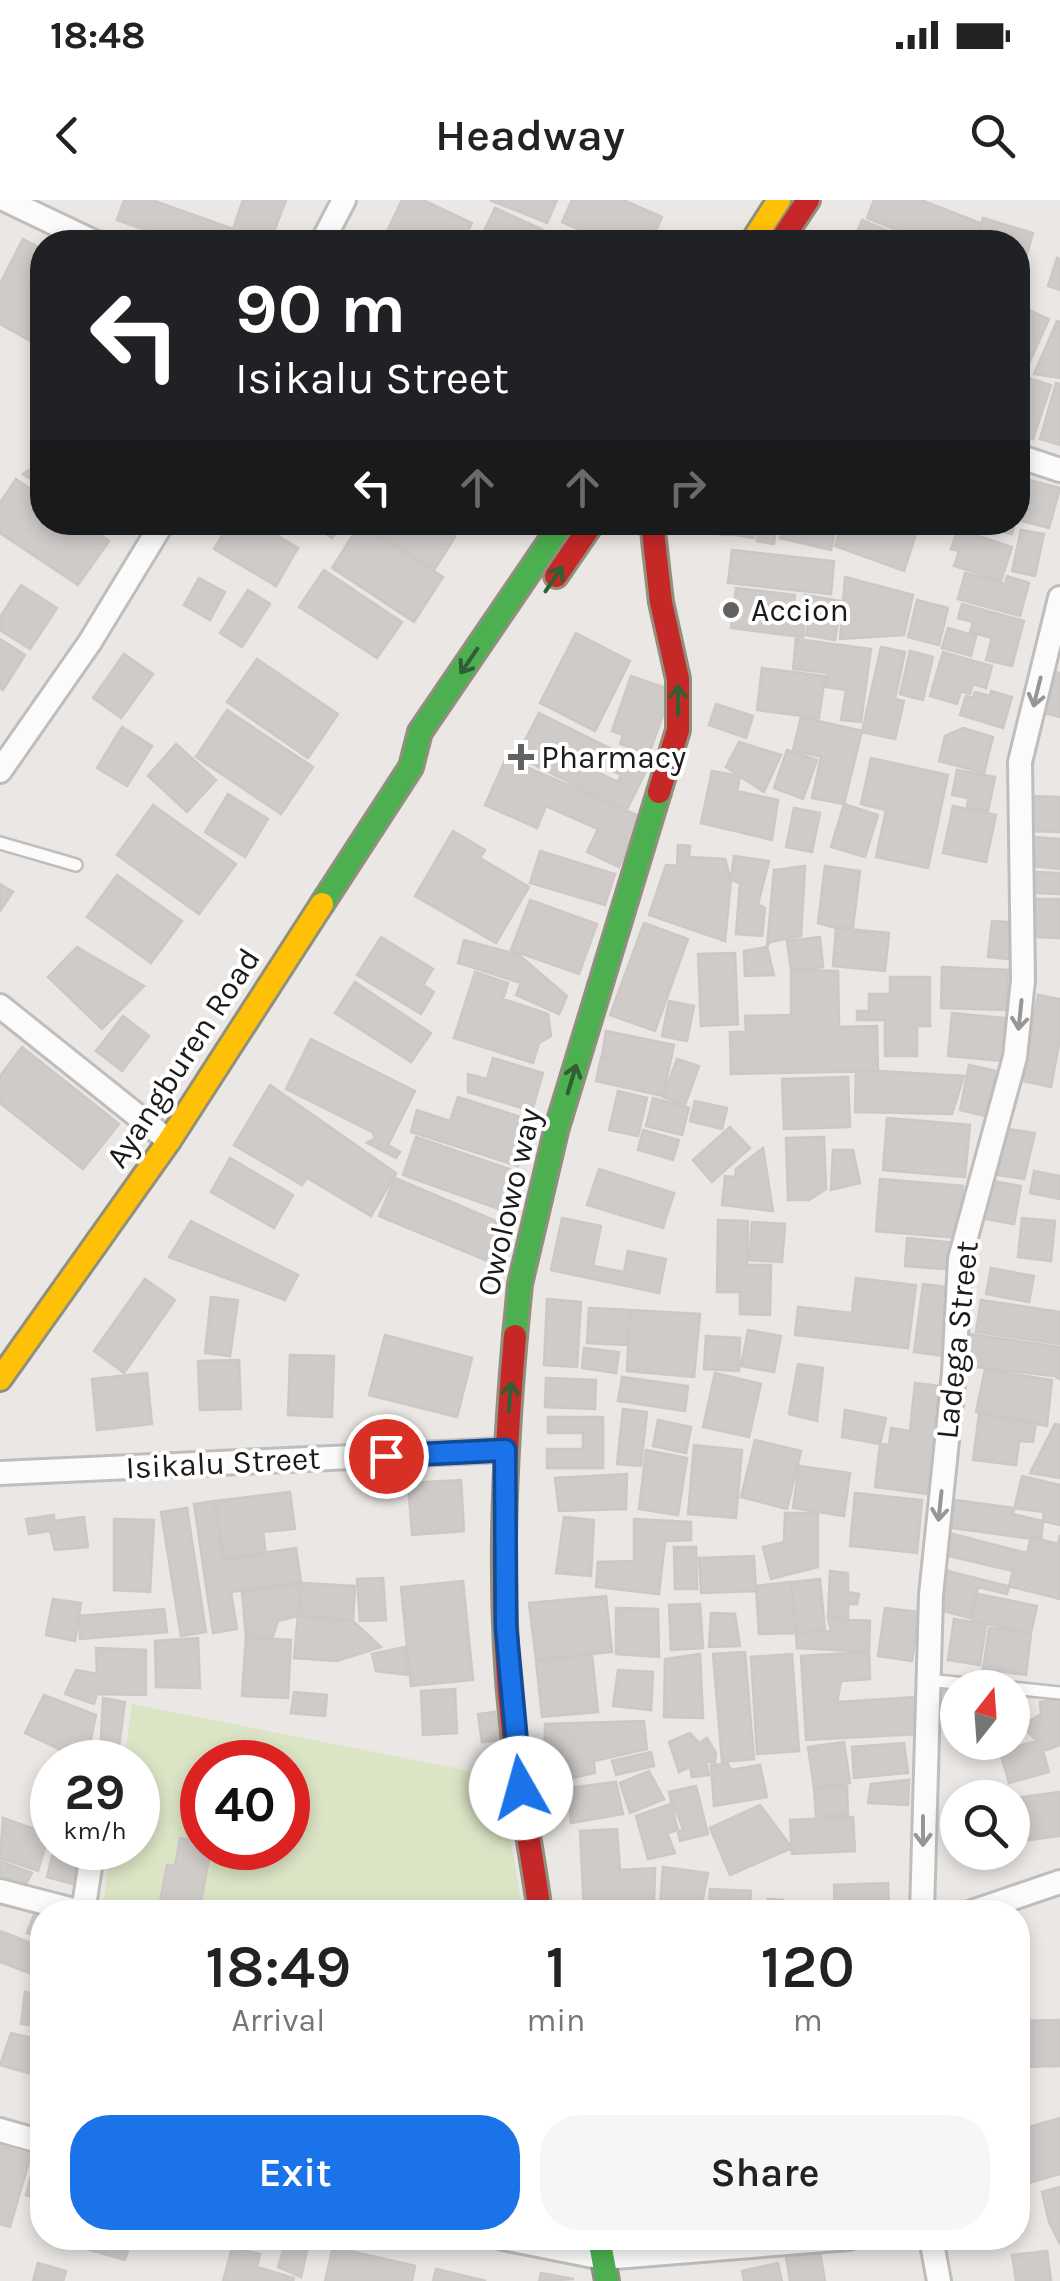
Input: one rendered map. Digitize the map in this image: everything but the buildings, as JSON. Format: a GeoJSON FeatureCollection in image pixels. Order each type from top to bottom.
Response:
{"type":"FeatureCollection","features":[{"type":"Feature","properties":{"kind":"street"},"geometry":{"type":"LineString","coordinates":[[328,230],[344,200]]}},
{"type":"Feature","properties":{"kind":"street"},"geometry":{"type":"LineString","coordinates":[[760,230],[779,200]]}},
{"type":"Feature","properties":{"kind":"street"},"geometry":{"type":"LineString","coordinates":[[788,230],[808,200]]}},
{"type":"Feature","properties":{"kind":"street"},"geometry":{"type":"LineString","coordinates":[[5,205],[65,230]]}},
{"type":"Feature","properties":{"kind":"street"},"geometry":{"type":"LineString","coordinates":[[1030,460],[1060,470]]}},
{"type":"Feature","properties":{"kind":"street"},"geometry":{"type":"LineString","coordinates":[[0,771],[90,642],[155,535]]}},
{"type":"Feature","properties":{"kind":"street","name":"Ayangburen Road"},"geometry":{"type":"LineString","coordinates":[[0,1378],[169,1141],[411,766],[420,732],[554,535]]}},
{"type":"Feature","properties":{"kind":"street"},"geometry":{"type":"LineString","coordinates":[[539,600],[584,535]]}},
{"type":"Feature","properties":{"kind":"street","name":"Owolowo way"},"geometry":{"type":"LineString","coordinates":[[538,1900],[511,1704],[506,1627],[505,1450],[520,1284],[547,1169],[678,730],[678,679],[661,602],[653,535]]}},
{"type":"Feature","properties":{"kind":"street","name":"Ladega Street"},"geometry":{"type":"LineString","coordinates":[[922,1900],[932,1595],[954,1374],[960,1259],[1015,1057],[1024,980],[1020,762],[1060,598]]}},
{"type":"Feature","properties":{"kind":"street","name":"Ayangburen Road"},"geometry":{"type":"LineString","coordinates":[[411,766],[442,741]]}},
{"type":"Feature","properties":{"kind":"street"},"geometry":{"type":"LineString","coordinates":[[0,1006],[169,1141]]}},
{"type":"Feature","properties":{"kind":"street","name":"Isikalu Street"},"geometry":{"type":"LineString","coordinates":[[0,1473],[505,1450]]}},
{"type":"Feature","properties":{"kind":"street"},"geometry":{"type":"LineString","coordinates":[[84,1900],[89,1870]]}},
{"type":"Feature","properties":{"kind":"street"},"geometry":{"type":"LineString","coordinates":[[1007,1900],[1060,1882]]}},
{"type":"Feature","properties":{"kind":"street"},"geometry":{"type":"LineString","coordinates":[[0,1891],[35,1900]]}},
{"type":"Feature","properties":{"kind":"street"},"geometry":{"type":"LineString","coordinates":[[0,2130],[30,2139]]}},
{"type":"Feature","properties":{"kind":"street"},"geometry":{"type":"LineString","coordinates":[[561,2250],[603,2259],[708,2250]]}},
{"type":"Feature","properties":{"kind":"street"},"geometry":{"type":"LineString","coordinates":[[933,2250],[939,2281]]}},
{"type":"Feature","properties":{"kind":"lane"},"geometry":{"type":"LineString","coordinates":[[0,843],[76,866]]}},
{"type":"Feature","properties":{"kind":"lane"},"geometry":{"type":"LineString","coordinates":[[928,1680],[940,1681]]}},
{"type":"Feature","properties":{"kind":"lane"},"geometry":{"type":"LineString","coordinates":[[1030,1690],[1060,1693]]}},
{"type":"Feature","properties":{"kind":"green space"},"geometry":{"type":"Polygon","coordinates":[[[132,1704],[500,1777],[521,1900],[104,1900],[108,1870],[160,1870],[160,1740],[127,1740],[132,1704]]]}},
{"type":"Feature","properties":{"kind":"traffic: fast"},"geometry":{"type":"LineString","coordinates":[[322,904],[411,767],[420,732],[554,535]]}},
{"type":"Feature","properties":{"kind":"traffic: fast"},"geometry":{"type":"LineString","coordinates":[[515,1336],[520,1284],[556,1131],[659,792]]}},
{"type":"Feature","properties":{"kind":"traffic: fast"},"geometry":{"type":"LineString","coordinates":[[601,2250],[607,2281]]}},
{"type":"Feature","properties":{"kind":"traffic: slow"},"geometry":{"type":"LineString","coordinates":[[760,230],[779,200]]}},
{"type":"Feature","properties":{"kind":"traffic: slow"},"geometry":{"type":"LineString","coordinates":[[0,1379],[169,1141],[322,904]]}},
{"type":"Feature","properties":{"kind":"traffic: jam"},"geometry":{"type":"LineString","coordinates":[[788,230],[808,200]]}},
{"type":"Feature","properties":{"kind":"traffic: jam"},"geometry":{"type":"LineString","coordinates":[[556,576],[584,535]]}},
{"type":"Feature","properties":{"kind":"traffic: jam"},"geometry":{"type":"LineString","coordinates":[[653,535],[661,602],[678,679],[678,730],[659,792]]}},
{"type":"Feature","properties":{"kind":"traffic: jam"},"geometry":{"type":"LineString","coordinates":[[515,1336],[506,1481],[505,1627],[515,1748],[538,1900]]}},
{"type":"Feature","properties":{"kind":"place","name":"Accion"},"geometry":{"type":"Point","coordinates":[731,610]}},
{"type":"Feature","properties":{"kind":"place","name":"Pharmacy"},"geometry":{"type":"Point","coordinates":[521,757]}},
{"type":"Feature","properties":{"kind":"route"},"geometry":{"type":"LineString","coordinates":[[386,1456],[505,1450],[506,1627],[521,1788]]}}]}
